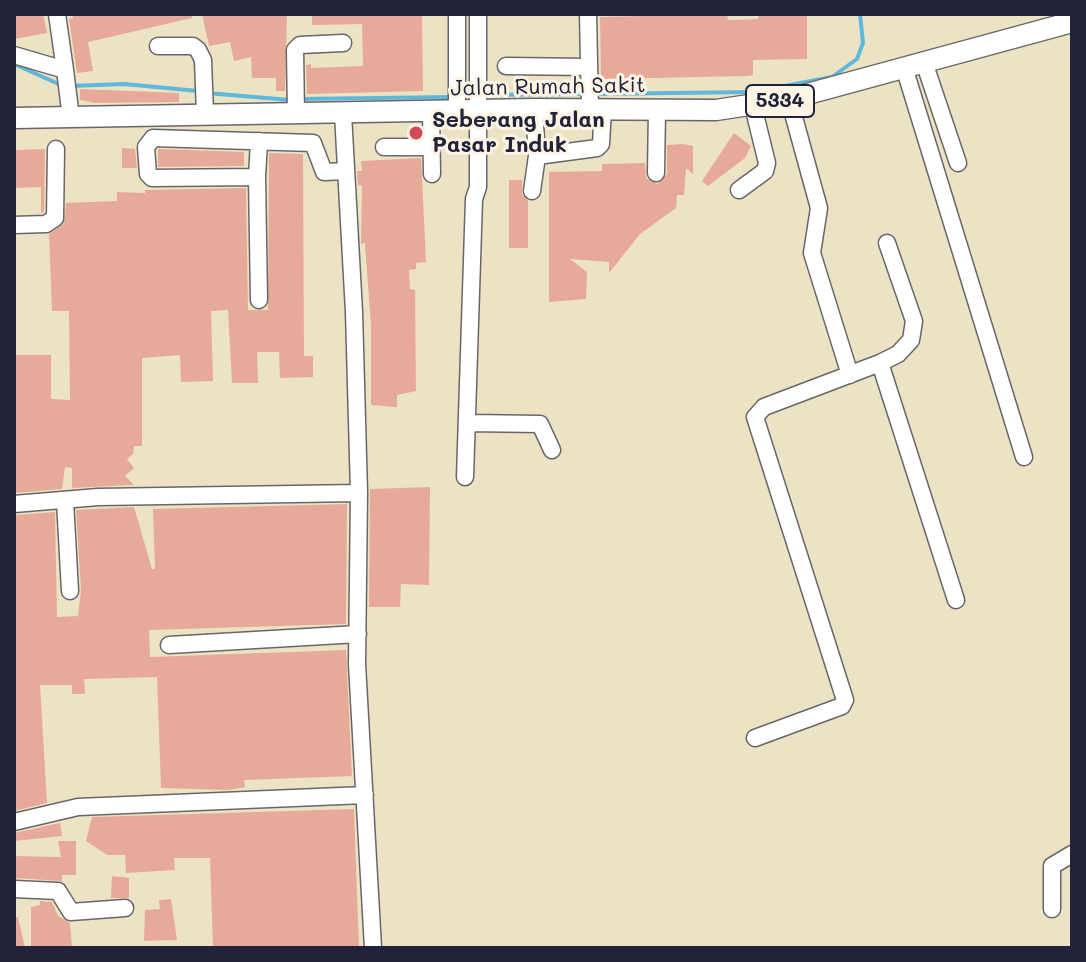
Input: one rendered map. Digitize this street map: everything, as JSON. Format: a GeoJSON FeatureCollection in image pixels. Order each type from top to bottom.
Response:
{"type":"FeatureCollection","features":[{"type":"Feature","properties":{"kind":"main road","name":"Jalan Rumah Sakit"},"geometry":{"type":"LineString","coordinates":[[14,118],[70,109],[205,100],[296,104],[343,114],[431,113],[467,100],[534,109],[593,102],[657,110],[753,106],[1072,22]]}},
{"type":"Feature","properties":{"kind":"street"},"geometry":{"type":"LineString","coordinates":[[57,14],[70,109]]}},
{"type":"Feature","properties":{"kind":"street"},"geometry":{"type":"LineString","coordinates":[[457,14],[467,100],[468,423],[465,477]]}},
{"type":"Feature","properties":{"kind":"street"},"geometry":{"type":"LineString","coordinates":[[467,100],[478,14]]}},
{"type":"Feature","properties":{"kind":"street"},"geometry":{"type":"LineString","coordinates":[[537,156],[593,151],[601,144],[589,67],[588,14]]}},
{"type":"Feature","properties":{"kind":"street"},"geometry":{"type":"LineString","coordinates":[[296,104],[295,50],[300,45],[343,43]]}},
{"type":"Feature","properties":{"kind":"street"},"geometry":{"type":"LineString","coordinates":[[158,46],[193,46],[198,50],[205,100]]}},
{"type":"Feature","properties":{"kind":"street"},"geometry":{"type":"LineString","coordinates":[[14,55],[66,76]]}},
{"type":"Feature","properties":{"kind":"street"},"geometry":{"type":"LineString","coordinates":[[924,62],[958,163]]}},
{"type":"Feature","properties":{"kind":"street"},"geometry":{"type":"LineString","coordinates":[[506,66],[589,67]]}},
{"type":"Feature","properties":{"kind":"street"},"geometry":{"type":"LineString","coordinates":[[904,67],[1024,457]]}},
{"type":"Feature","properties":{"kind":"street"},"geometry":{"type":"LineString","coordinates":[[789,99],[819,208],[812,253],[850,375]]}},
{"type":"Feature","properties":{"kind":"street"},"geometry":{"type":"LineString","coordinates":[[739,190],[765,171],[767,163],[753,106]]}},
{"type":"Feature","properties":{"kind":"street"},"geometry":{"type":"LineString","coordinates":[[532,191],[537,156],[534,109]]}},
{"type":"Feature","properties":{"kind":"street"},"geometry":{"type":"LineString","coordinates":[[656,173],[657,110]]}},
{"type":"Feature","properties":{"kind":"street"},"geometry":{"type":"LineString","coordinates":[[431,113],[432,174]]}},
{"type":"Feature","properties":{"kind":"street"},"geometry":{"type":"LineString","coordinates":[[343,114],[354,312],[359,493],[358,634],[373,948]]}},
{"type":"Feature","properties":{"kind":"street"},"geometry":{"type":"LineString","coordinates":[[257,177],[152,178],[148,174],[146,147],[153,138],[313,143],[324,172],[345,171]]}},
{"type":"Feature","properties":{"kind":"street"},"geometry":{"type":"LineString","coordinates":[[259,141],[259,300]]}},
{"type":"Feature","properties":{"kind":"street"},"geometry":{"type":"LineString","coordinates":[[384,147],[432,147]]}},
{"type":"Feature","properties":{"kind":"street"},"geometry":{"type":"LineString","coordinates":[[14,225],[46,224],[55,218],[56,149]]}},
{"type":"Feature","properties":{"kind":"street"},"geometry":{"type":"LineString","coordinates":[[755,738],[842,706],[845,700],[755,417],[764,407],[880,363],[898,354],[911,340],[914,321],[887,243]]}},
{"type":"Feature","properties":{"kind":"street"},"geometry":{"type":"LineString","coordinates":[[880,363],[956,600]]}},
{"type":"Feature","properties":{"kind":"street"},"geometry":{"type":"LineString","coordinates":[[468,423],[540,424],[552,450]]}},
{"type":"Feature","properties":{"kind":"street"},"geometry":{"type":"LineString","coordinates":[[14,504],[98,497],[359,493]]}},
{"type":"Feature","properties":{"kind":"street"},"geometry":{"type":"LineString","coordinates":[[65,501],[70,591]]}},
{"type":"Feature","properties":{"kind":"street"},"geometry":{"type":"LineString","coordinates":[[169,645],[358,634]]}},
{"type":"Feature","properties":{"kind":"street"},"geometry":{"type":"LineString","coordinates":[[14,822],[52,816],[78,807],[365,795]]}},
{"type":"Feature","properties":{"kind":"street"},"geometry":{"type":"LineString","coordinates":[[1052,909],[1052,866],[1072,854]]}},
{"type":"Feature","properties":{"kind":"street"},"geometry":{"type":"LineString","coordinates":[[14,889],[58,891],[71,912],[125,908]]}},
{"type":"Feature","properties":{"kind":"building"},"geometry":{"type":"Polygon","coordinates":[[[14,14],[43,14],[47,33],[14,39],[14,14]]]}},
{"type":"Feature","properties":{"kind":"building"},"geometry":{"type":"Polygon","coordinates":[[[72,14],[192,14],[192,18],[88,42],[93,71],[77,73],[69,19],[73,18],[72,14]]]}},
{"type":"Feature","properties":{"kind":"building"},"geometry":{"type":"Polygon","coordinates":[[[202,14],[287,14],[285,91],[276,91],[276,78],[252,78],[251,57],[234,61],[230,42],[209,46],[202,14]]]}},
{"type":"Feature","properties":{"kind":"building"},"geometry":{"type":"Polygon","coordinates":[[[312,14],[422,14],[423,91],[307,94],[306,65],[311,64],[311,68],[363,66],[362,24],[312,25],[312,14]]]}},
{"type":"Feature","properties":{"kind":"building"},"geometry":{"type":"Polygon","coordinates":[[[727,14],[728,20],[758,19],[759,14],[807,14],[807,59],[753,60],[753,75],[748,76],[601,79],[600,17],[727,14]]]}},
{"type":"Feature","properties":{"kind":"building"},"geometry":{"type":"Polygon","coordinates":[[[80,89],[179,93],[179,102],[96,103],[80,100],[80,89]]]}},
{"type":"Feature","properties":{"kind":"building"},"geometry":{"type":"Polygon","coordinates":[[[734,133],[751,146],[745,158],[708,186],[702,181],[734,133]]]}},
{"type":"Feature","properties":{"kind":"building"},"geometry":{"type":"Polygon","coordinates":[[[667,145],[693,146],[693,174],[686,168],[684,195],[677,195],[676,208],[640,234],[609,273],[609,262],[570,259],[587,272],[586,299],[549,302],[549,172],[602,171],[602,164],[645,163],[646,178],[657,184],[667,174],[667,145]]]}},
{"type":"Feature","properties":{"kind":"building"},"geometry":{"type":"Polygon","coordinates":[[[122,148],[135,149],[137,168],[122,168],[122,148]]]}},
{"type":"Feature","properties":{"kind":"building"},"geometry":{"type":"Polygon","coordinates":[[[45,149],[44,212],[41,213],[41,187],[15,188],[14,150],[45,149]]]}},
{"type":"Feature","properties":{"kind":"building"},"geometry":{"type":"Polygon","coordinates":[[[158,149],[244,152],[244,166],[158,167],[158,149]]]}},
{"type":"Feature","properties":{"kind":"building"},"geometry":{"type":"Polygon","coordinates":[[[269,153],[303,154],[304,356],[313,356],[313,377],[280,378],[279,352],[257,352],[258,383],[232,383],[228,310],[211,311],[213,381],[181,382],[180,355],[142,358],[142,446],[134,446],[133,454],[127,459],[134,468],[125,476],[134,485],[72,488],[72,468],[65,467],[62,489],[14,493],[14,355],[51,355],[51,399],[70,400],[69,311],[52,311],[49,234],[64,224],[66,203],[117,201],[117,192],[246,188],[248,310],[268,310],[269,153]]]}},
{"type":"Feature","properties":{"kind":"building"},"geometry":{"type":"Polygon","coordinates":[[[421,158],[426,262],[416,263],[416,269],[409,270],[410,289],[415,290],[416,391],[397,395],[397,407],[371,405],[371,326],[365,243],[361,244],[362,186],[358,185],[357,171],[362,171],[361,161],[421,158]]]}},
{"type":"Feature","properties":{"kind":"building"},"geometry":{"type":"Polygon","coordinates":[[[509,180],[522,180],[522,194],[528,201],[528,248],[509,248],[509,180]]]}},
{"type":"Feature","properties":{"kind":"building"},"geometry":{"type":"Polygon","coordinates":[[[430,487],[429,585],[401,584],[400,607],[369,607],[370,489],[430,487]]]}},
{"type":"Feature","properties":{"kind":"building"},"geometry":{"type":"Polygon","coordinates":[[[347,504],[346,624],[149,630],[150,657],[346,650],[352,776],[244,780],[245,787],[229,790],[161,788],[157,677],[84,679],[85,694],[72,694],[72,685],[40,685],[47,803],[14,811],[14,515],[55,512],[57,617],[78,616],[81,590],[76,510],[134,507],[152,569],[155,569],[153,509],[347,504]]]}},
{"type":"Feature","properties":{"kind":"building"},"geometry":{"type":"Polygon","coordinates":[[[354,809],[359,948],[213,948],[210,858],[174,858],[175,870],[126,873],[125,855],[107,855],[86,841],[92,817],[354,809]]]}},
{"type":"Feature","properties":{"kind":"building"},"geometry":{"type":"Polygon","coordinates":[[[60,823],[62,836],[14,841],[14,833],[60,823]]]}},
{"type":"Feature","properties":{"kind":"building"},"geometry":{"type":"Polygon","coordinates":[[[58,841],[76,841],[76,875],[62,875],[62,881],[14,878],[14,856],[61,857],[58,841]]]}},
{"type":"Feature","properties":{"kind":"building"},"geometry":{"type":"Polygon","coordinates":[[[112,876],[129,878],[129,898],[111,898],[112,876]]]}},
{"type":"Feature","properties":{"kind":"building"},"geometry":{"type":"Polygon","coordinates":[[[171,899],[177,940],[144,941],[145,910],[160,909],[159,900],[171,899]]]}},
{"type":"Feature","properties":{"kind":"building"},"geometry":{"type":"Polygon","coordinates":[[[40,901],[52,902],[58,916],[70,923],[72,948],[31,948],[31,907],[40,905],[40,901]]]}},
{"type":"Feature","properties":{"kind":"building"},"geometry":{"type":"Polygon","coordinates":[[[14,917],[18,917],[25,948],[14,948],[14,917]]]}},
{"type":"Feature","properties":{"kind":"waterway"},"geometry":{"type":"LineString","coordinates":[[594,94],[753,92],[832,77],[857,59],[863,43],[860,14]]}},
{"type":"Feature","properties":{"kind":"waterway"},"geometry":{"type":"LineString","coordinates":[[14,64],[63,86]]}},
{"type":"Feature","properties":{"kind":"waterway"},"geometry":{"type":"LineString","coordinates":[[71,86],[124,84],[198,91]]}},
{"type":"Feature","properties":{"kind":"waterway"},"geometry":{"type":"LineString","coordinates":[[207,93],[290,100]]}},
{"type":"Feature","properties":{"kind":"waterway"},"geometry":{"type":"LineString","coordinates":[[482,95],[585,94]]}},
{"type":"Feature","properties":{"kind":"waterway"},"geometry":{"type":"LineString","coordinates":[[298,99],[453,97]]}},
{"type":"Feature","properties":{"kind":"place","name":"Seberang Jalan Pasar Induk"},"geometry":{"type":"Point","coordinates":[416,133]}}]}
